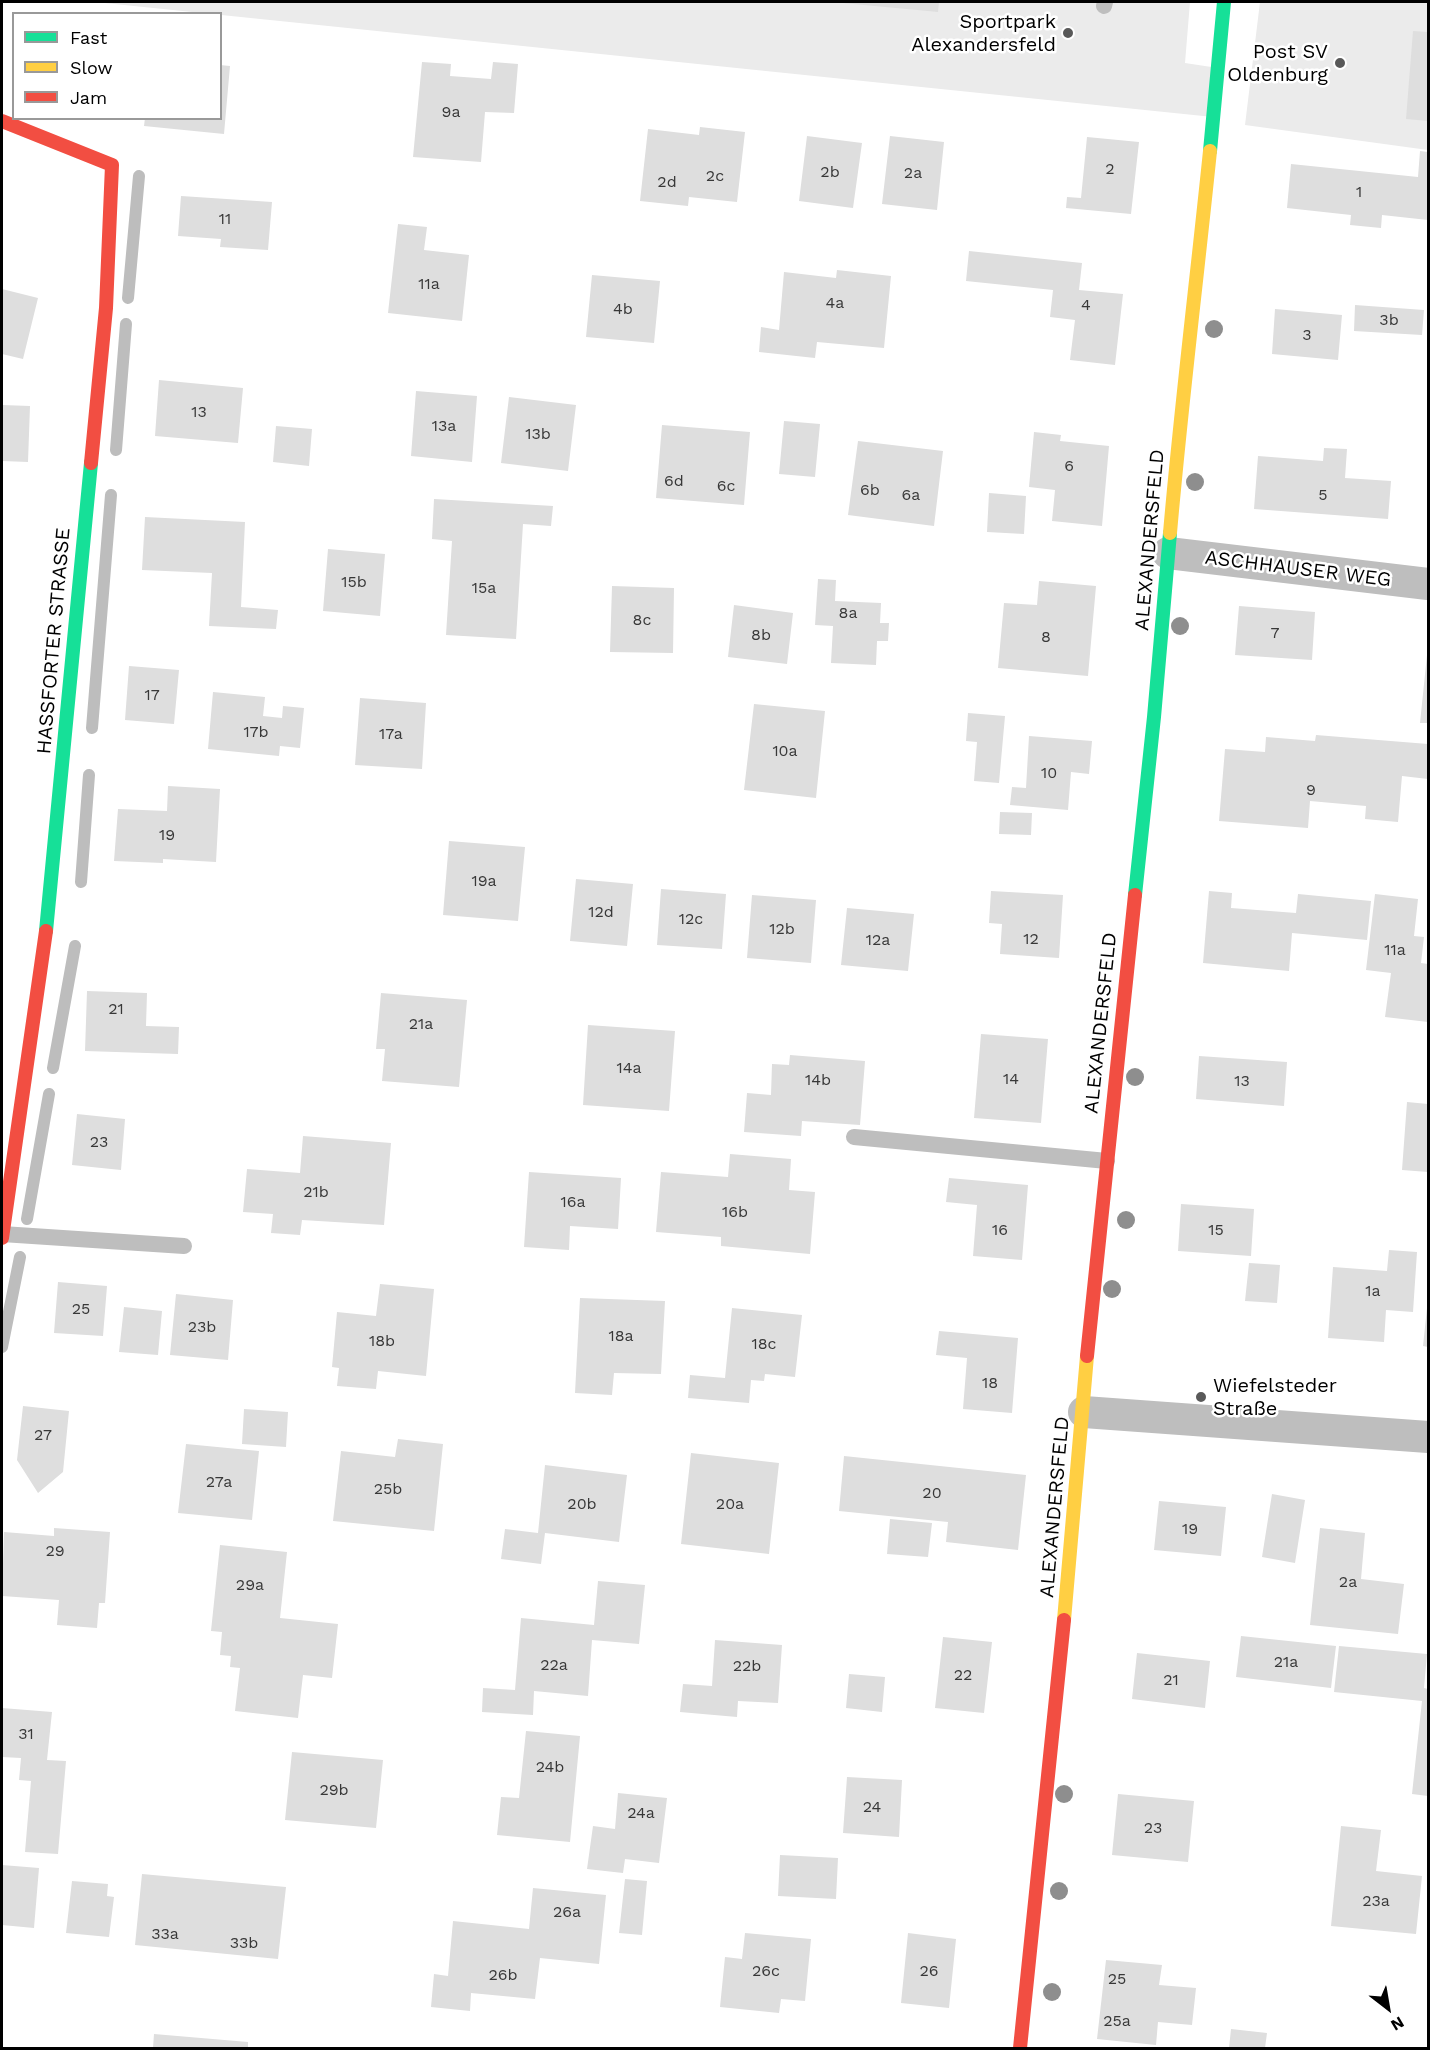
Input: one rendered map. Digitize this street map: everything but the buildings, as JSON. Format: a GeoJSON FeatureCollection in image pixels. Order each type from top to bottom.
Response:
{"type":"FeatureCollection","features":[{"type":"Feature","properties":{"kind":"street","name":"ALEXANDERSFELD"},"geometry":{"type":"LineString","coordinates":[[1020,2049],[1084,1412],[1092,1301],[1154,717],[1168,553],[1224,2]]}},
{"type":"Feature","properties":{"kind":"street","name":"HASSFORTER STRASSE"},"geometry":{"type":"LineString","coordinates":[[2,120],[112,165],[106,308],[48,914],[2,1236]]}},
{"type":"Feature","properties":{"kind":"street","name":"ASCHHAUSER WEG"},"geometry":{"type":"LineString","coordinates":[[1168,553],[1428,584]]}},
{"type":"Feature","properties":{"kind":"street"},"geometry":{"type":"LineString","coordinates":[[1084,1412],[1428,1437]]}},
{"type":"Feature","properties":{"kind":"lane"},"geometry":{"type":"LineString","coordinates":[[854,1137],[1107,1161]]}},
{"type":"Feature","properties":{"kind":"lane"},"geometry":{"type":"LineString","coordinates":[[2,1236],[184,1246]]}},
{"type":"Feature","properties":{"kind":"shaded area"},"geometry":{"type":"Polygon","coordinates":[[[95,2],[1190,2],[1185,63],[1218,68],[1213,117],[222,15],[222,12],[192,12],[95,2]]]}},
{"type":"Feature","properties":{"kind":"shaded area","name":"Post SV Oldenburg"},"geometry":{"type":"Polygon","coordinates":[[[1260,2],[1428,2],[1428,150],[1245,125],[1260,2]]]}},
{"type":"Feature","properties":{"kind":"waterway"},"geometry":{"type":"LineString","coordinates":[[128,298],[139,176]]}},
{"type":"Feature","properties":{"kind":"waterway"},"geometry":{"type":"LineString","coordinates":[[116,450],[126,324]]}},
{"type":"Feature","properties":{"kind":"waterway"},"geometry":{"type":"LineString","coordinates":[[92,728],[111,495]]}},
{"type":"Feature","properties":{"kind":"waterway"},"geometry":{"type":"LineString","coordinates":[[81,882],[89,775]]}},
{"type":"Feature","properties":{"kind":"waterway"},"geometry":{"type":"LineString","coordinates":[[53,1068],[75,946]]}},
{"type":"Feature","properties":{"kind":"waterway"},"geometry":{"type":"LineString","coordinates":[[27,1219],[49,1094]]}},
{"type":"Feature","properties":{"kind":"waterway"},"geometry":{"type":"LineString","coordinates":[[2,1347],[20,1257]]}},
{"type":"Feature","properties":{"kind":"traffic: fast"},"geometry":{"type":"LineString","coordinates":[[1210,151],[1224,2]]}},
{"type":"Feature","properties":{"kind":"traffic: fast"},"geometry":{"type":"LineString","coordinates":[[46,931],[91,463]]}},
{"type":"Feature","properties":{"kind":"traffic: fast"},"geometry":{"type":"LineString","coordinates":[[1135,895],[1170,533]]}},
{"type":"Feature","properties":{"kind":"traffic: slow"},"geometry":{"type":"LineString","coordinates":[[1170,533],[1210,151]]}},
{"type":"Feature","properties":{"kind":"traffic: slow"},"geometry":{"type":"LineString","coordinates":[[1064,1620],[1087,1356]]}},
{"type":"Feature","properties":{"kind":"traffic: jam"},"geometry":{"type":"LineString","coordinates":[[2,121],[112,165],[106,308],[91,463]]}},
{"type":"Feature","properties":{"kind":"traffic: jam"},"geometry":{"type":"LineString","coordinates":[[1087,1356],[1135,895]]}},
{"type":"Feature","properties":{"kind":"traffic: jam"},"geometry":{"type":"LineString","coordinates":[[2,1238],[46,931]]}},
{"type":"Feature","properties":{"kind":"traffic: jam"},"geometry":{"type":"LineString","coordinates":[[1020,2048],[1064,1620]]}},
{"type":"Feature","properties":{"kind":"place","name":"Sportpark Alexandersfeld"},"geometry":{"type":"Point","coordinates":[1068,33]}},
{"type":"Feature","properties":{"kind":"place","name":"Post SV Oldenburg"},"geometry":{"type":"Point","coordinates":[1340,63]}},
{"type":"Feature","properties":{"kind":"place","name":"Wiefelsteder Straße"},"geometry":{"type":"Point","coordinates":[1201,1397]}}]}
